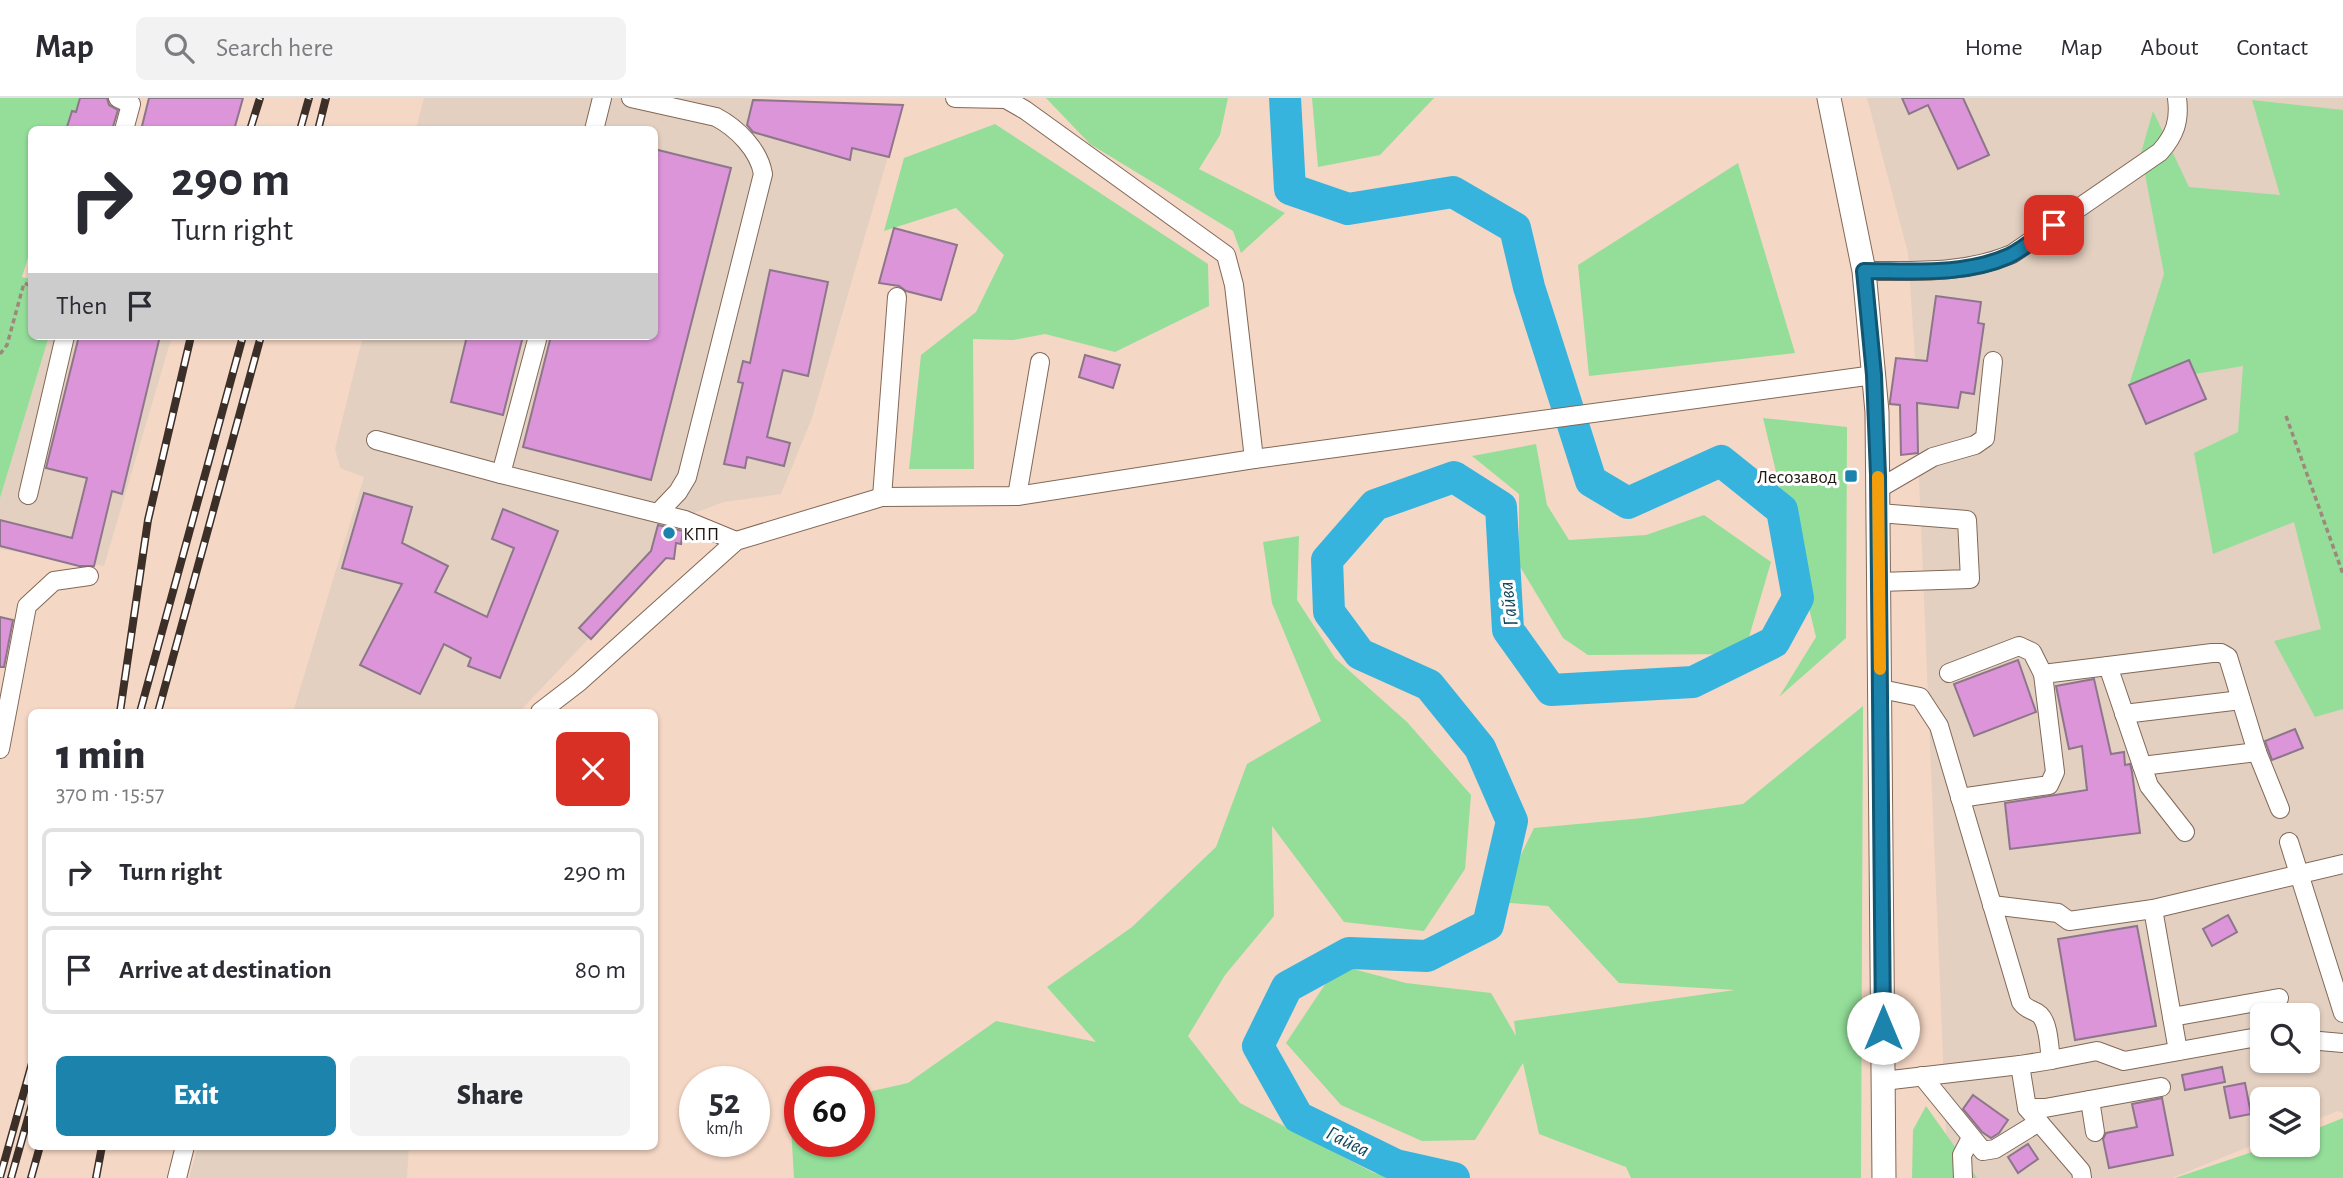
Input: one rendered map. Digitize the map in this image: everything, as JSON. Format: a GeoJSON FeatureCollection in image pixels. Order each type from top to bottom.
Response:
{"type":"FeatureCollection","features":[{"type":"Feature","properties":{"kind":"main road"},"geometry":{"type":"LineString","coordinates":[[1829,98],[1864,271],[1874,375],[1880,582],[1884,1178]]}},
{"type":"Feature","properties":{"kind":"street"},"geometry":{"type":"LineString","coordinates":[[118,98],[131,104],[125,126]]}},
{"type":"Feature","properties":{"kind":"street"},"geometry":{"type":"LineString","coordinates":[[595,126],[602,98]]}},
{"type":"Feature","properties":{"kind":"street"},"geometry":{"type":"LineString","coordinates":[[631,98],[716,117],[728,123],[756,155],[762,174],[687,477],[678,492],[658,513]]}},
{"type":"Feature","properties":{"kind":"street"},"geometry":{"type":"LineString","coordinates":[[955,98],[1005,99],[1025,110],[1226,255],[1234,285],[1254,459]]}},
{"type":"Feature","properties":{"kind":"street"},"geometry":{"type":"LineString","coordinates":[[1864,271],[1951,271],[1985,265],[2012,254],[2160,152],[2173,137],[2180,115],[2177,98]]}},
{"type":"Feature","properties":{"kind":"street"},"geometry":{"type":"LineString","coordinates":[[882,497],[897,297]]}},
{"type":"Feature","properties":{"kind":"street"},"geometry":{"type":"LineString","coordinates":[[28,495],[64,340]]}},
{"type":"Feature","properties":{"kind":"street"},"geometry":{"type":"LineString","coordinates":[[501,474],[537,340]]}},
{"type":"Feature","properties":{"kind":"street"},"geometry":{"type":"LineString","coordinates":[[1878,489],[1933,457],[1981,442],[1986,431],[1993,361]]}},
{"type":"Feature","properties":{"kind":"street"},"geometry":{"type":"LineString","coordinates":[[1017,496],[1040,362]]}},
{"type":"Feature","properties":{"kind":"street"},"geometry":{"type":"LineString","coordinates":[[544,709],[579,682],[736,541],[882,497],[1017,496],[1254,459],[1536,423],[1874,375]]}},
{"type":"Feature","properties":{"kind":"street"},"geometry":{"type":"LineString","coordinates":[[376,440],[685,520],[736,541]]}},
{"type":"Feature","properties":{"kind":"street"},"geometry":{"type":"LineString","coordinates":[[1879,513],[1967,520],[1970,579],[1880,582]]}},
{"type":"Feature","properties":{"kind":"street"},"geometry":{"type":"LineString","coordinates":[[0,749],[27,606],[54,581],[89,576]]}},
{"type":"Feature","properties":{"kind":"street"},"geometry":{"type":"LineString","coordinates":[[1949,673],[2019,646],[2032,652],[2043,674],[2054,779],[2041,788],[1960,798]]}},
{"type":"Feature","properties":{"kind":"street"},"geometry":{"type":"LineString","coordinates":[[2043,674],[2221,653],[2228,657],[2256,752],[2280,809]]}},
{"type":"Feature","properties":{"kind":"street"},"geometry":{"type":"LineString","coordinates":[[2108,666],[2149,786],[2185,832]]}},
{"type":"Feature","properties":{"kind":"street"},"geometry":{"type":"LineString","coordinates":[[1881,689],[1920,697],[1939,726],[2021,1002],[2043,1020],[2051,1060]]}},
{"type":"Feature","properties":{"kind":"street"},"geometry":{"type":"LineString","coordinates":[[2124,714],[2241,700]]}},
{"type":"Feature","properties":{"kind":"street"},"geometry":{"type":"LineString","coordinates":[[2142,766],[2256,752]]}},
{"type":"Feature","properties":{"kind":"street"},"geometry":{"type":"LineString","coordinates":[[2289,842],[2343,1013]]}},
{"type":"Feature","properties":{"kind":"street"},"geometry":{"type":"LineString","coordinates":[[1992,905],[2058,913],[2069,921],[2153,909],[2343,864]]}},
{"type":"Feature","properties":{"kind":"street"},"geometry":{"type":"LineString","coordinates":[[2153,909],[2178,1051]]}},
{"type":"Feature","properties":{"kind":"street"},"geometry":{"type":"LineString","coordinates":[[2172,1017],[2279,998]]}},
{"type":"Feature","properties":{"kind":"street"},"geometry":{"type":"LineString","coordinates":[[1883,1081],[2020,1065],[2097,1051],[2124,1061],[2250,1038]]}},
{"type":"Feature","properties":{"kind":"street"},"geometry":{"type":"LineString","coordinates":[[2320,1041],[2343,1043]]}},
{"type":"Feature","properties":{"kind":"street"},"geometry":{"type":"LineString","coordinates":[[2020,1065],[2033,1115],[2081,1171],[2082,1178]]}},
{"type":"Feature","properties":{"kind":"street"},"geometry":{"type":"LineString","coordinates":[[1922,1076],[1979,1148],[1988,1152],[2045,1108],[2161,1087]]}},
{"type":"Feature","properties":{"kind":"street"},"geometry":{"type":"LineString","coordinates":[[2090,1100],[2095,1132]]}},
{"type":"Feature","properties":{"kind":"street"},"geometry":{"type":"LineString","coordinates":[[1963,1178],[1962,1155],[1971,1138]]}},
{"type":"Feature","properties":{"kind":"street"},"geometry":{"type":"LineString","coordinates":[[177,1178],[184,1150]]}},
{"type":"Feature","properties":{"kind":"path"},"geometry":{"type":"LineString","coordinates":[[0,354],[7,345],[24,283],[28,284]]}},
{"type":"Feature","properties":{"kind":"path"},"geometry":{"type":"LineString","coordinates":[[2286,416],[2343,574]]}},
{"type":"Feature","properties":{"kind":"shaded area"},"geometry":{"type":"Polygon","coordinates":[[[424,98],[741,98],[903,105],[812,418],[781,494],[724,502],[686,516],[681,544],[676,543],[674,559],[665,558],[522,709],[294,709],[364,477],[340,468],[335,449],[362,340],[658,340],[658,126],[417,126],[424,98]]]}},
{"type":"Feature","properties":{"kind":"shaded area"},"geometry":{"type":"Polygon","coordinates":[[[1867,98],[2343,98],[2343,1113],[2338,1111],[2320,1118],[2320,1087],[2250,1087],[2250,1146],[2172,1178],[1948,1178],[1918,403],[1908,253],[1867,98]]]}},
{"type":"Feature","properties":{"kind":"shaded area"},"geometry":{"type":"Polygon","coordinates":[[[48,340],[171,340],[104,566],[0,549],[0,498],[48,340]]]}},
{"type":"Feature","properties":{"kind":"shaded area"},"geometry":{"type":"Polygon","coordinates":[[[197,1150],[409,1150],[407,1178],[189,1178],[197,1150]]]}},
{"type":"Feature","properties":{"kind":"green space"},"geometry":{"type":"Polygon","coordinates":[[[0,98],[80,98],[71,126],[28,126],[28,258],[22,277],[28,278],[28,340],[48,340],[0,498],[0,98]]]}},
{"type":"Feature","properties":{"kind":"green space"},"geometry":{"type":"Polygon","coordinates":[[[1046,98],[1228,98],[1220,135],[1199,169],[1285,213],[1241,253],[1233,231],[1090,144],[1046,98]]]}},
{"type":"Feature","properties":{"kind":"green space"},"geometry":{"type":"Polygon","coordinates":[[[1312,98],[1434,98],[1380,155],[1318,167],[1312,98]]]}},
{"type":"Feature","properties":{"kind":"green space"},"geometry":{"type":"Polygon","coordinates":[[[2252,100],[2343,110],[2343,709],[2315,717],[2274,641],[2321,629],[2294,522],[2213,554],[2194,453],[2238,432],[2243,366],[2129,385],[2164,274],[2141,153],[2153,111],[2189,187],[2280,195],[2252,100]]]}},
{"type":"Feature","properties":{"kind":"green space"},"geometry":{"type":"Polygon","coordinates":[[[995,124],[1208,264],[1209,306],[1115,352],[1045,334],[1013,340],[973,339],[974,469],[909,469],[921,355],[976,312],[1004,255],[956,208],[884,231],[904,158],[995,124]]]}},
{"type":"Feature","properties":{"kind":"green space"},"geometry":{"type":"Polygon","coordinates":[[[1738,163],[1795,353],[1589,376],[1578,265],[1738,163]]]}},
{"type":"Feature","properties":{"kind":"green space"},"geometry":{"type":"Polygon","coordinates":[[[1763,418],[1847,427],[1846,638],[1779,697],[1816,637],[1763,418]]]}},
{"type":"Feature","properties":{"kind":"green space"},"geometry":{"type":"Polygon","coordinates":[[[1536,444],[1547,505],[1569,540],[1646,535],[1704,515],[1771,562],[1744,654],[1588,655],[1563,638],[1519,565],[1519,494],[1472,456],[1536,444]]]}},
{"type":"Feature","properties":{"kind":"green space"},"geometry":{"type":"Polygon","coordinates":[[[1299,536],[1297,600],[1335,658],[1407,722],[1471,795],[1465,869],[1424,931],[1344,922],[1272,826],[1274,916],[1225,975],[1188,1036],[1240,1103],[1374,1173],[1401,1178],[794,1178],[793,1157],[875,1157],[875,1090],[908,1083],[996,1021],[1096,1042],[1047,987],[1132,927],[1216,847],[1247,764],[1321,721],[1272,603],[1263,542],[1299,536]]]}},
{"type":"Feature","properties":{"kind":"green space"},"geometry":{"type":"Polygon","coordinates":[[[1863,706],[1861,1178],[1631,1178],[1626,1167],[1539,1134],[1523,1063],[1475,1140],[1422,1141],[1341,1105],[1286,1043],[1338,965],[1406,983],[1491,993],[1516,1036],[1514,1021],[1735,990],[1619,983],[1548,906],[1498,902],[1534,828],[1643,818],[1743,804],[1863,706]]]}},
{"type":"Feature","properties":{"kind":"green space"},"geometry":{"type":"Polygon","coordinates":[[[1926,1106],[1977,1178],[1912,1178],[1913,1130],[1926,1106]]]}},
{"type":"Feature","properties":{"kind":"green space"},"geometry":{"type":"Polygon","coordinates":[[[2343,1118],[2343,1178],[2175,1178],[2250,1153],[2250,1157],[2320,1157],[2320,1127],[2343,1118]]]}},
{"type":"Feature","properties":{"kind":"building"},"geometry":{"type":"Polygon","coordinates":[[[80,98],[107,98],[109,105],[118,110],[113,126],[67,126],[72,111],[76,112],[80,98]]]}},
{"type":"Feature","properties":{"kind":"building"},"geometry":{"type":"Polygon","coordinates":[[[149,98],[243,98],[235,126],[142,126],[149,98]]]}},
{"type":"Feature","properties":{"kind":"building"},"geometry":{"type":"Polygon","coordinates":[[[1902,98],[1963,98],[1989,155],[1958,169],[1928,105],[1909,114],[1902,98]]]}},
{"type":"Feature","properties":{"kind":"building"},"geometry":{"type":"Polygon","coordinates":[[[753,100],[903,105],[889,157],[852,148],[850,160],[753,132],[747,125],[753,100]]]}},
{"type":"Feature","properties":{"kind":"building"},"geometry":{"type":"Polygon","coordinates":[[[658,150],[731,168],[651,480],[523,447],[550,340],[658,340],[658,150]]]}},
{"type":"Feature","properties":{"kind":"building"},"geometry":{"type":"Polygon","coordinates":[[[894,228],[957,245],[941,300],[906,291],[899,286],[879,283],[894,228]]]}},
{"type":"Feature","properties":{"kind":"building"},"geometry":{"type":"Polygon","coordinates":[[[770,270],[828,282],[808,376],[783,370],[767,437],[790,443],[784,466],[747,457],[745,468],[724,464],[743,383],[738,382],[743,361],[750,363],[770,270]]]}},
{"type":"Feature","properties":{"kind":"building"},"geometry":{"type":"Polygon","coordinates":[[[1936,296],[1981,302],[1978,323],[1984,324],[1974,394],[1961,392],[1958,408],[1917,403],[1918,453],[1901,455],[1900,405],[1890,404],[1896,358],[1927,361],[1936,296]]]}},
{"type":"Feature","properties":{"kind":"building"},"geometry":{"type":"Polygon","coordinates":[[[78,340],[159,340],[122,494],[112,491],[94,566],[79,566],[0,546],[0,520],[72,538],[87,478],[46,468],[78,340]]]}},
{"type":"Feature","properties":{"kind":"building"},"geometry":{"type":"Polygon","coordinates":[[[466,340],[522,340],[503,415],[451,402],[466,340]]]}},
{"type":"Feature","properties":{"kind":"building"},"geometry":{"type":"Polygon","coordinates":[[[1085,355],[1120,365],[1113,388],[1079,377],[1085,355]]]}},
{"type":"Feature","properties":{"kind":"building"},"geometry":{"type":"Polygon","coordinates":[[[2189,360],[2206,399],[2146,424],[2129,385],[2189,360]]]}},
{"type":"Feature","properties":{"kind":"building"},"geometry":{"type":"Polygon","coordinates":[[[364,493],[412,507],[402,543],[448,566],[435,592],[487,617],[514,548],[492,539],[503,509],[558,531],[500,678],[468,666],[471,658],[444,644],[420,694],[360,665],[402,584],[342,568],[364,493]]]}},
{"type":"Feature","properties":{"kind":"building"},"geometry":{"type":"Polygon","coordinates":[[[658,525],[683,531],[681,544],[676,543],[674,559],[666,558],[591,639],[579,628],[651,551],[658,525]]]}},
{"type":"Feature","properties":{"kind":"building"},"geometry":{"type":"Polygon","coordinates":[[[0,617],[13,620],[4,667],[0,667],[0,617]]]}},
{"type":"Feature","properties":{"kind":"building"},"geometry":{"type":"Polygon","coordinates":[[[2018,660],[2036,712],[1974,736],[1954,684],[2018,660]]]}},
{"type":"Feature","properties":{"kind":"building"},"geometry":{"type":"Polygon","coordinates":[[[2094,679],[2111,754],[2124,752],[2125,765],[2130,764],[2140,833],[2010,849],[2005,803],[2087,790],[2082,746],[2069,749],[2056,686],[2094,679]]]}},
{"type":"Feature","properties":{"kind":"building"},"geometry":{"type":"Polygon","coordinates":[[[2295,729],[2303,748],[2272,760],[2265,741],[2295,729]]]}},
{"type":"Feature","properties":{"kind":"building"},"geometry":{"type":"Polygon","coordinates":[[[2228,915],[2237,932],[2212,946],[2203,929],[2228,915]]]}},
{"type":"Feature","properties":{"kind":"building"},"geometry":{"type":"Polygon","coordinates":[[[2137,926],[2156,1026],[2075,1040],[2058,939],[2137,926]]]}},
{"type":"Feature","properties":{"kind":"building"},"geometry":{"type":"Polygon","coordinates":[[[2222,1067],[2225,1082],[2185,1090],[2182,1075],[2222,1067]]]}},
{"type":"Feature","properties":{"kind":"building"},"geometry":{"type":"Polygon","coordinates":[[[2245,1083],[2250,1114],[2230,1118],[2224,1087],[2245,1083]]]}},
{"type":"Feature","properties":{"kind":"building"},"geometry":{"type":"Polygon","coordinates":[[[1973,1095],[2008,1120],[1999,1133],[1991,1138],[1982,1132],[1963,1109],[1973,1095]]]}},
{"type":"Feature","properties":{"kind":"building"},"geometry":{"type":"Polygon","coordinates":[[[2162,1098],[2173,1155],[2109,1168],[2103,1139],[2106,1133],[2137,1127],[2132,1104],[2162,1098]]]}},
{"type":"Feature","properties":{"kind":"building"},"geometry":{"type":"Polygon","coordinates":[[[2028,1144],[2038,1159],[2018,1173],[2008,1157],[2028,1144]]]}},
{"type":"Feature","properties":{"kind":"waterway","name":"Гайва"},"geometry":{"type":"LineString","coordinates":[[1285,98],[1290,189],[1348,209],[1453,192],[1515,228],[1529,287],[1591,481],[1628,503],[1721,461],[1782,510],[1798,598],[1774,642],[1693,682],[1551,690],[1508,630],[1501,507],[1454,477],[1375,505],[1327,560],[1329,612],[1360,654],[1429,685],[1480,748],[1512,821],[1488,925],[1427,956],[1349,953],[1287,987],[1258,1046],[1298,1117],[1396,1165],[1454,1178]]}},
{"type":"Feature","properties":{"kind":"railway"},"geometry":{"type":"LineString","coordinates":[[251,126],[260,98]]}},
{"type":"Feature","properties":{"kind":"railway"},"geometry":{"type":"LineString","coordinates":[[301,126],[309,98]]}},
{"type":"Feature","properties":{"kind":"railway"},"geometry":{"type":"LineString","coordinates":[[319,126],[326,98]]}},
{"type":"Feature","properties":{"kind":"railway"},"geometry":{"type":"LineString","coordinates":[[120,709],[148,520],[190,340]]}},
{"type":"Feature","properties":{"kind":"railway"},"geometry":{"type":"LineString","coordinates":[[141,709],[242,340]]}},
{"type":"Feature","properties":{"kind":"railway"},"geometry":{"type":"LineString","coordinates":[[159,709],[260,340]]}},
{"type":"Feature","properties":{"kind":"railway"},"geometry":{"type":"LineString","coordinates":[[0,1177],[28,1077]]}},
{"type":"Feature","properties":{"kind":"railway"},"geometry":{"type":"LineString","coordinates":[[11,1178],[28,1118]]}},
{"type":"Feature","properties":{"kind":"railway"},"geometry":{"type":"LineString","coordinates":[[31,1178],[39,1150]]}},
{"type":"Feature","properties":{"kind":"railway"},"geometry":{"type":"LineString","coordinates":[[96,1178],[101,1150]]}},
{"type":"Feature","properties":{"kind":"slow traffic"},"geometry":{"type":"LineString","coordinates":[[1878,477],[1880,669]]}},
{"type":"Feature","properties":{"kind":"place","name":"Лесозавод"},"geometry":{"type":"Point","coordinates":[1851,476]}},
{"type":"Feature","properties":{"kind":"place","name":"КПП"},"geometry":{"type":"Point","coordinates":[669,533]}},
{"type":"Feature","properties":{"kind":"route"},"geometry":{"type":"LineString","coordinates":[[1883,1028],[1877,412],[1864,271],[1951,271],[1985,265],[2012,254],[2054,225]]}}]}
